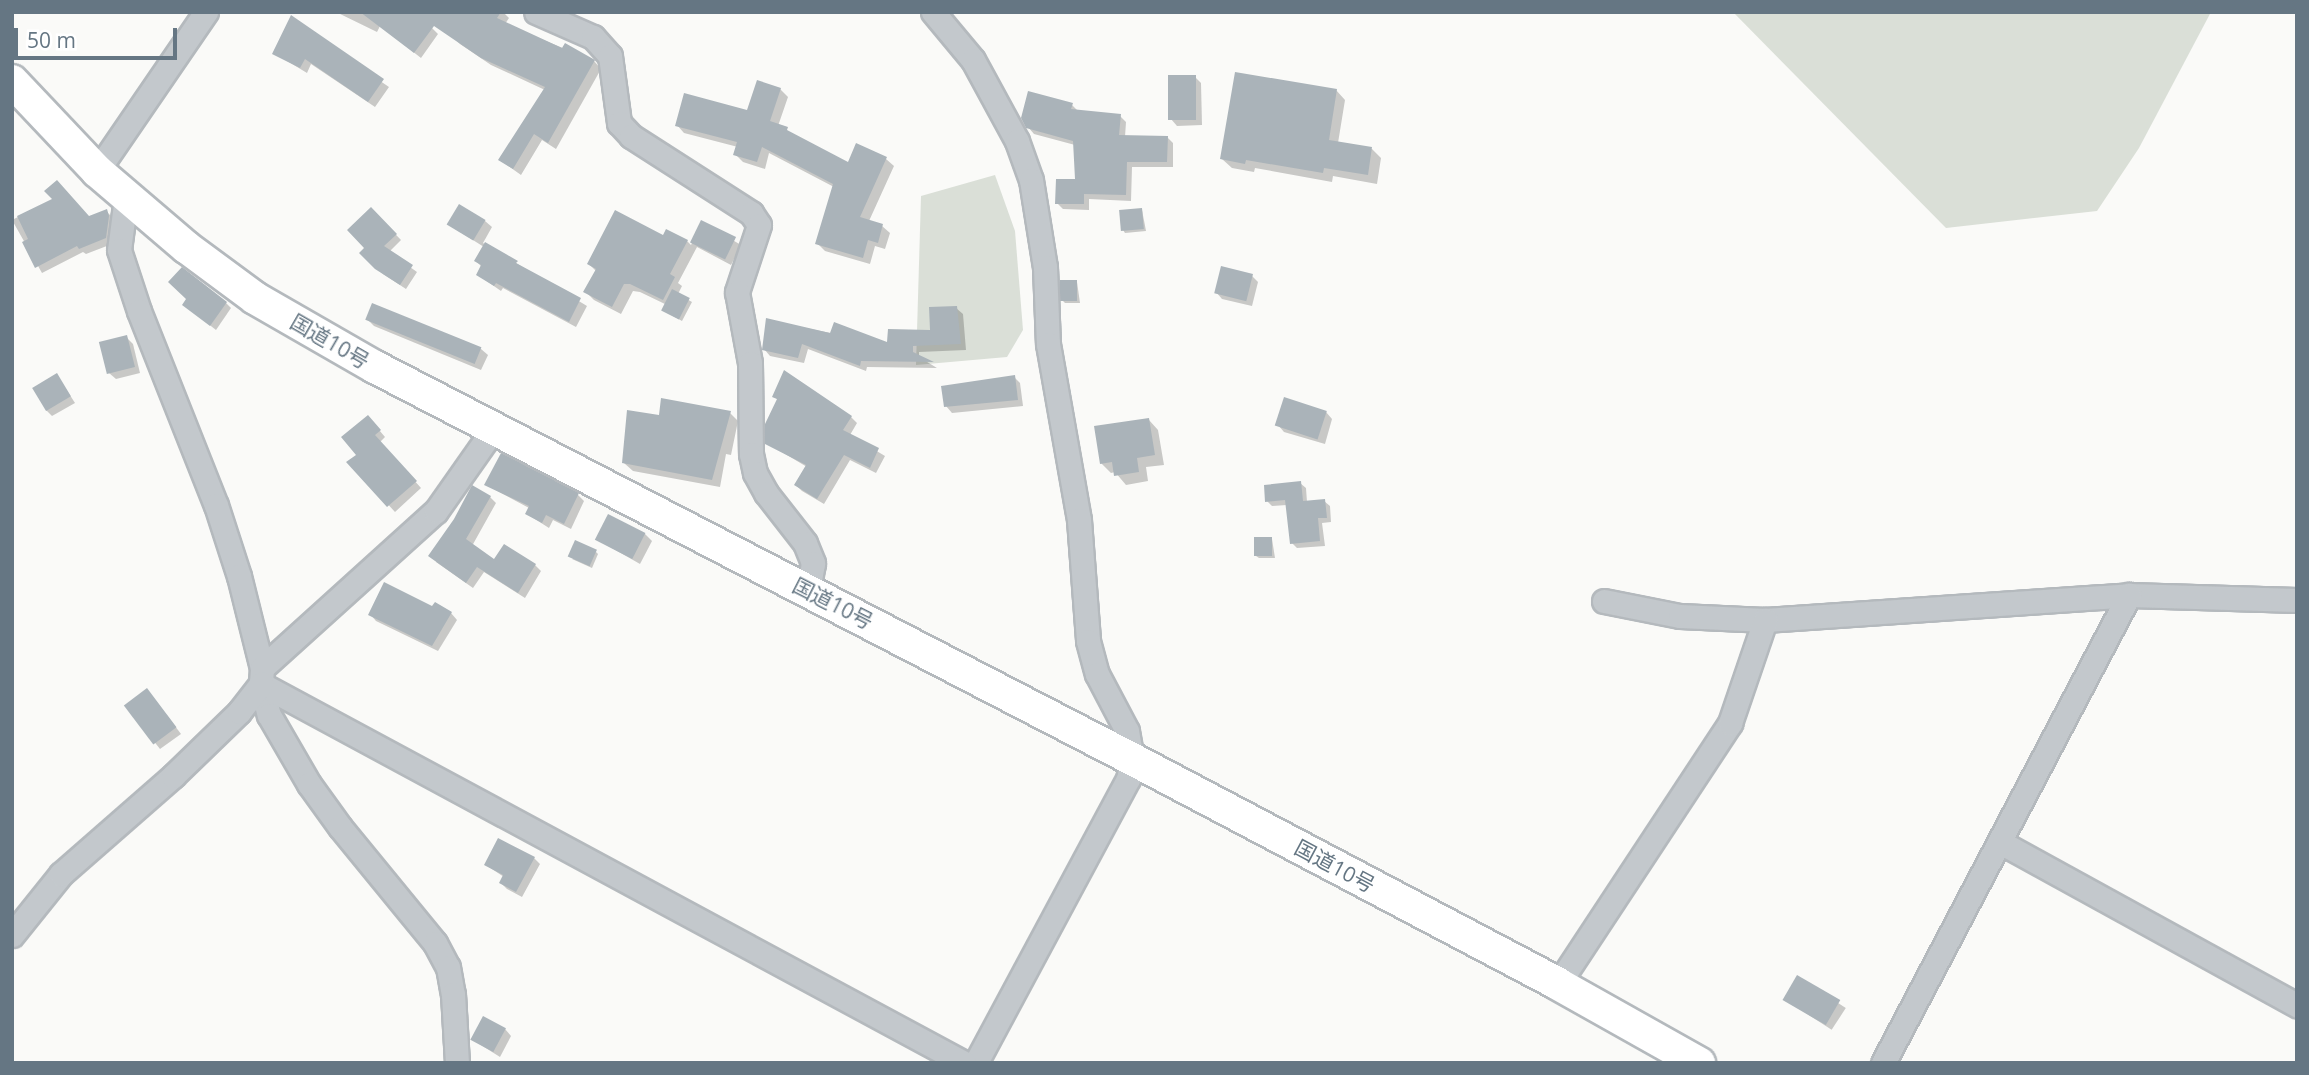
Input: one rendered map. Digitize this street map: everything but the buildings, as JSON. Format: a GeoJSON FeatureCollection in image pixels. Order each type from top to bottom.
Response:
{"type":"FeatureCollection","features":[{"type":"Feature","properties":{"kind":"highway","name":"国道10号"},"geometry":{"type":"LineString","coordinates":[[12,81],[97,172],[255,298],[375,367],[1132,758],[1558,984],[1699,1063]]}},
{"type":"Feature","properties":{"kind":"street"},"geometry":{"type":"LineString","coordinates":[[97,172],[206,12]]}},
{"type":"Feature","properties":{"kind":"street"},"geometry":{"type":"LineString","coordinates":[[933,12],[973,60],[1017,141],[1031,180],[1045,267],[1048,344],[1079,520],[1088,640],[1097,674],[1119,711],[1127,731],[1132,758],[1128,779],[976,1063]]}},
{"type":"Feature","properties":{"kind":"street"},"geometry":{"type":"LineString","coordinates":[[542,13],[593,37],[610,56],[619,123],[631,136],[751,213],[759,225],[737,292],[750,363],[751,454],[755,472],[766,493],[805,543],[813,563],[808,590]]}},
{"type":"Feature","properties":{"kind":"street"},"geometry":{"type":"LineString","coordinates":[[126,197],[119,250],[144,324],[216,505],[239,576],[269,715],[309,784],[340,827],[435,943],[448,967],[453,994],[457,1063]]}},
{"type":"Feature","properties":{"kind":"street"},"geometry":{"type":"LineString","coordinates":[[12,934],[61,874],[173,776],[239,712],[262,676],[436,511],[495,427]]}},
{"type":"Feature","properties":{"kind":"street"},"geometry":{"type":"LineString","coordinates":[[1604,601],[1680,616],[1765,620],[2129,595],[2297,600]]}},
{"type":"Feature","properties":{"kind":"street"},"geometry":{"type":"LineString","coordinates":[[1883,1063],[2129,595]]}},
{"type":"Feature","properties":{"kind":"street"},"geometry":{"type":"LineString","coordinates":[[1558,984],[1730,723],[1765,620]]}},
{"type":"Feature","properties":{"kind":"street"},"geometry":{"type":"LineString","coordinates":[[262,676],[964,1063]]}},
{"type":"Feature","properties":{"kind":"street"},"geometry":{"type":"LineString","coordinates":[[2000,842],[2297,1005]]}},
{"type":"Feature","properties":{"kind":"shaded area"},"geometry":{"type":"Polygon","coordinates":[[[1733,12],[2211,12],[2139,148],[2097,211],[1946,228],[1733,12]]]}},
{"type":"Feature","properties":{"kind":"shaded area"},"geometry":{"type":"Polygon","coordinates":[[[995,175],[1015,231],[1023,330],[1007,357],[916,365],[921,196],[995,175]]]}}]}
